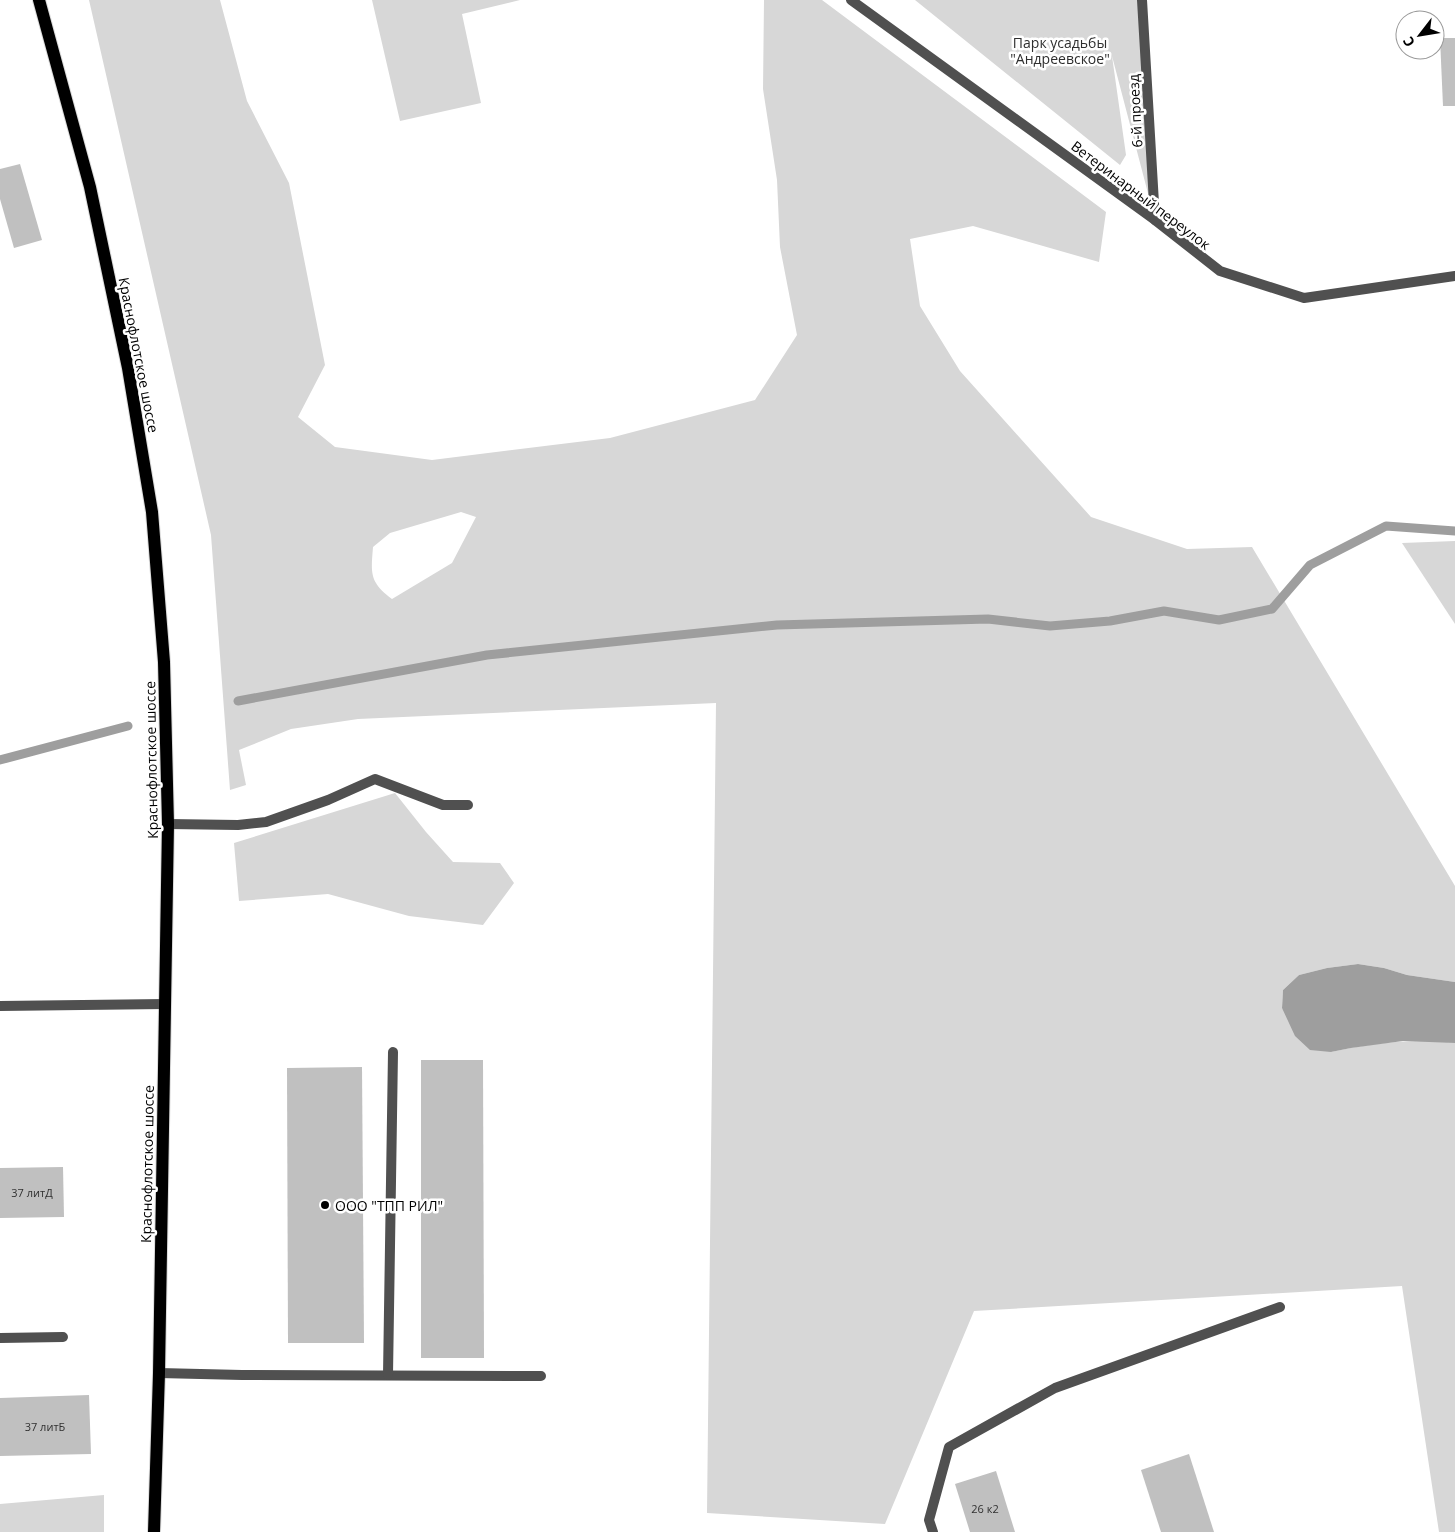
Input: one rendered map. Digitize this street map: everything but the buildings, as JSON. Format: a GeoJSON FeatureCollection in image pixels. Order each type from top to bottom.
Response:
{"type":"FeatureCollection","features":[{"type":"Feature","properties":{"kind":"main road","name":"Краснофлотское шоссе"},"geometry":{"type":"LineString","coordinates":[[39,0],[90,187],[128,368],[152,512],[164,662],[168,824],[159,1374],[154,1532]]}},
{"type":"Feature","properties":{"kind":"street","name":"Ветеринарный переулок"},"geometry":{"type":"LineString","coordinates":[[851,0],[1155,220],[1220,271],[1304,298],[1455,276]]}},
{"type":"Feature","properties":{"kind":"street","name":"6-й проезд"},"geometry":{"type":"LineString","coordinates":[[1142,0],[1155,220]]}},
{"type":"Feature","properties":{"kind":"street"},"geometry":{"type":"LineString","coordinates":[[168,824],[238,825],[266,822],[328,800],[375,779],[443,805],[468,805]]}},
{"type":"Feature","properties":{"kind":"street"},"geometry":{"type":"LineString","coordinates":[[0,1006],[165,1004]]}},
{"type":"Feature","properties":{"kind":"street"},"geometry":{"type":"LineString","coordinates":[[388,1375],[393,1052]]}},
{"type":"Feature","properties":{"kind":"street"},"geometry":{"type":"LineString","coordinates":[[933,1532],[929,1520],[949,1447],[1055,1388],[1280,1307]]}},
{"type":"Feature","properties":{"kind":"street"},"geometry":{"type":"LineString","coordinates":[[0,1338],[63,1337]]}},
{"type":"Feature","properties":{"kind":"street"},"geometry":{"type":"LineString","coordinates":[[159,1374],[541,1376]]}},
{"type":"Feature","properties":{"kind":"green space"},"geometry":{"type":"Polygon","coordinates":[[[89,0],[220,0],[247,101],[289,183],[325,365],[298,417],[335,447],[432,460],[610,438],[755,400],[797,335],[780,247],[777,180],[763,89],[764,0],[822,0],[1106,212],[1099,262],[973,226],[910,239],[920,306],[960,371],[1091,517],[1187,549],[1252,547],[1455,886],[1455,982],[1407,975],[1384,968],[1358,964],[1327,968],[1299,975],[1283,990],[1282,1008],[1331,1052],[1393,1042],[1455,1043],[1455,1532],[1439,1532],[1402,1286],[974,1311],[885,1524],[707,1513],[716,703],[358,719],[291,729],[239,750],[246,785],[230,790],[211,535],[89,0]],[[461,512],[390,533],[373,547],[372,570],[375,582],[392,599],[452,563],[476,517],[461,512]]]}},
{"type":"Feature","properties":{"kind":"green space"},"geometry":{"type":"Polygon","coordinates":[[[372,0],[520,0],[462,14],[481,103],[400,121],[372,0]]]}},
{"type":"Feature","properties":{"kind":"green space","name":"Парк усадьбы \"Андреевское\""},"geometry":{"type":"Polygon","coordinates":[[[915,0],[1141,0],[1155,220],[1112,56],[1126,155],[1120,165],[915,0]]]}},
{"type":"Feature","properties":{"kind":"green space"},"geometry":{"type":"Polygon","coordinates":[[[1455,541],[1455,624],[1402,543],[1455,541]]]}},
{"type":"Feature","properties":{"kind":"green space"},"geometry":{"type":"Polygon","coordinates":[[[395,793],[453,862],[500,863],[514,883],[483,925],[409,916],[328,894],[239,901],[234,843],[395,793]]]}},
{"type":"Feature","properties":{"kind":"green space"},"geometry":{"type":"Polygon","coordinates":[[[104,1495],[104,1532],[0,1532],[0,1504],[104,1495]]]}},
{"type":"Feature","properties":{"kind":"shaded area"},"geometry":{"type":"Polygon","coordinates":[[[1358,964],[1384,968],[1407,975],[1455,982],[1455,1043],[1403,1041],[1331,1052],[1310,1050],[1295,1036],[1282,1008],[1283,990],[1299,975],[1327,968],[1358,964]]]}},
{"type":"Feature","properties":{"kind":"waterway"},"geometry":{"type":"LineString","coordinates":[[238,701],[487,655],[777,625],[988,619],[1050,626],[1110,621],[1164,611],[1219,620],[1272,609],[1310,565],[1386,526],[1455,531]]}},
{"type":"Feature","properties":{"kind":"waterway"},"geometry":{"type":"LineString","coordinates":[[0,760],[128,726]]}},
{"type":"Feature","properties":{"kind":"place","name":"ООО \"ТПП РИЛ\""},"geometry":{"type":"Point","coordinates":[325,1205]}}]}
